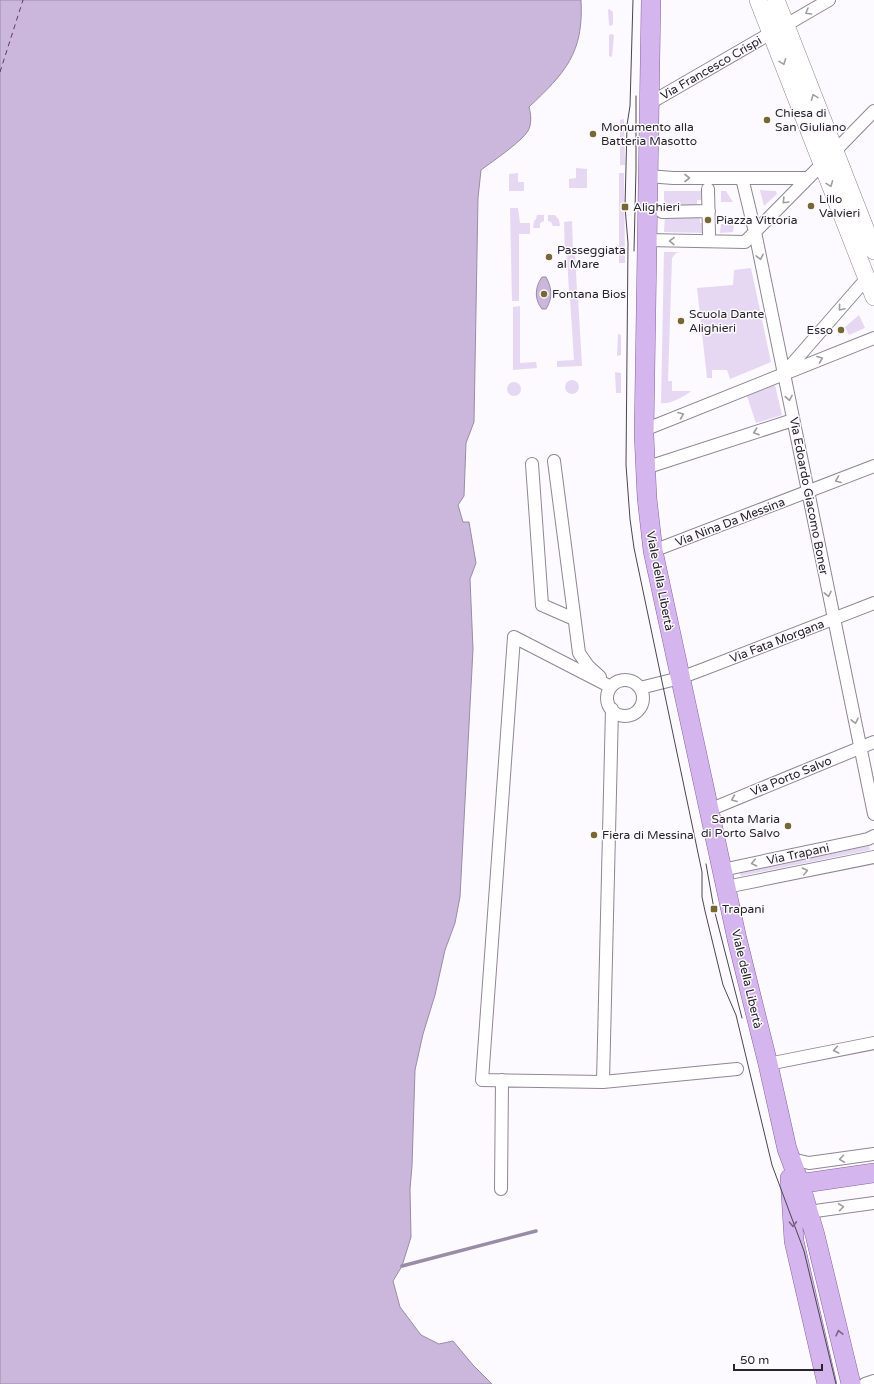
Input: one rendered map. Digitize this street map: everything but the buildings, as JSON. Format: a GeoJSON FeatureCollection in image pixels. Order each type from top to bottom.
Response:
{"type":"FeatureCollection","features":[{"type":"Feature","properties":{"kind":"main road","name":"Viale della Libertà"},"geometry":{"type":"LineString","coordinates":[[651,0],[644,430],[645,468],[653,552],[750,992],[795,1175],[808,1212],[851,1384]]}},
{"type":"Feature","properties":{"kind":"main road"},"geometry":{"type":"LineString","coordinates":[[758,0],[874,297]]}},
{"type":"Feature","properties":{"kind":"main road"},"geometry":{"type":"LineString","coordinates":[[776,0],[874,250]]}},
{"type":"Feature","properties":{"kind":"main road"},"geometry":{"type":"LineString","coordinates":[[795,1175],[874,1173]]}},
{"type":"Feature","properties":{"kind":"main road","name":"Viale della Libertà"},"geometry":{"type":"LineString","coordinates":[[795,1175],[794,1240],[827,1384]]}},
{"type":"Feature","properties":{"kind":"main road"},"geometry":{"type":"LineString","coordinates":[[795,1175],[874,1184]]}},
{"type":"Feature","properties":{"kind":"street"},"geometry":{"type":"LineString","coordinates":[[786,25],[829,0]]}},
{"type":"Feature","properties":{"kind":"street","name":"Via Francesco Crispi"},"geometry":{"type":"LineString","coordinates":[[650,103],[772,33]]}},
{"type":"Feature","properties":{"kind":"street"},"geometry":{"type":"LineString","coordinates":[[835,151],[874,111]]}},
{"type":"Feature","properties":{"kind":"street"},"geometry":{"type":"LineString","coordinates":[[647,240],[745,242],[822,164]]}},
{"type":"Feature","properties":{"kind":"street"},"geometry":{"type":"LineString","coordinates":[[648,176],[807,178]]}},
{"type":"Feature","properties":{"kind":"street","name":"Via Edoardo Giacomo Boner"},"geometry":{"type":"LineString","coordinates":[[742,178],[755,232],[874,814]]}},
{"type":"Feature","properties":{"kind":"street"},"geometry":{"type":"LineString","coordinates":[[708,189],[709,234]]}},
{"type":"Feature","properties":{"kind":"street"},"geometry":{"type":"LineString","coordinates":[[662,212],[709,211]]}},
{"type":"Feature","properties":{"kind":"street"},"geometry":{"type":"LineString","coordinates":[[784,374],[867,278]]}},
{"type":"Feature","properties":{"kind":"street"},"geometry":{"type":"LineString","coordinates":[[644,430],[874,338]]}},
{"type":"Feature","properties":{"kind":"street"},"geometry":{"type":"LineString","coordinates":[[645,468],[793,420]]}},
{"type":"Feature","properties":{"kind":"street"},"geometry":{"type":"LineString","coordinates":[[554,461],[579,652],[588,666],[611,687]]}},
{"type":"Feature","properties":{"kind":"street"},"geometry":{"type":"LineString","coordinates":[[532,464],[542,605],[574,619]]}},
{"type":"Feature","properties":{"kind":"street","name":"Via Nina Da Messina"},"geometry":{"type":"LineString","coordinates":[[653,552],[874,466]]}},
{"type":"Feature","properties":{"kind":"street","name":"Via Fata Morgana"},"geometry":{"type":"LineString","coordinates":[[640,688],[680,678],[874,603]]}},
{"type":"Feature","properties":{"kind":"street"},"geometry":{"type":"LineString","coordinates":[[611,687],[514,636],[482,1080],[603,1082],[737,1069]]}},
{"type":"Feature","properties":{"kind":"street"},"geometry":{"type":"LineString","coordinates":[[626,680],[636,684],[640,688],[643,700],[638,710],[628,715],[622,715],[616,713],[612,709],[608,698],[608,692],[611,687],[620,681],[626,680]]}},
{"type":"Feature","properties":{"kind":"street"},"geometry":{"type":"LineString","coordinates":[[603,1082],[612,709]]}},
{"type":"Feature","properties":{"kind":"street","name":"Via Porto Salvo"},"geometry":{"type":"LineString","coordinates":[[709,810],[874,742]]}},
{"type":"Feature","properties":{"kind":"street","name":"Via Trapani"},"geometry":{"type":"LineString","coordinates":[[724,878],[874,836]]}},
{"type":"Feature","properties":{"kind":"street","name":"Via Trapani"},"geometry":{"type":"LineString","coordinates":[[724,878],[874,857]]}},
{"type":"Feature","properties":{"kind":"street"},"geometry":{"type":"LineString","coordinates":[[768,1064],[874,1043]]}},
{"type":"Feature","properties":{"kind":"street"},"geometry":{"type":"LineString","coordinates":[[501,1189],[502,1080]]}},
{"type":"Feature","properties":{"kind":"street"},"geometry":{"type":"LineString","coordinates":[[795,1175],[874,1154]]}},
{"type":"Feature","properties":{"kind":"street"},"geometry":{"type":"LineString","coordinates":[[808,1212],[874,1203]]}},
{"type":"Feature","properties":{"kind":"street"},"geometry":{"type":"LineString","coordinates":[[865,1384],[874,1382]]}},
{"type":"Feature","properties":{"kind":"shaded area"},"geometry":{"type":"Polygon","coordinates":[[[0,0],[581,0],[579,34],[570,61],[553,83],[529,107],[531,122],[528,131],[524,136],[506,152],[481,170],[478,198],[474,422],[466,443],[464,496],[458,505],[463,522],[469,522],[476,563],[470,579],[473,649],[460,897],[455,923],[445,950],[435,995],[423,1034],[415,1070],[410,1189],[411,1237],[402,1266],[393,1281],[400,1307],[421,1335],[439,1344],[453,1341],[473,1365],[492,1384],[0,1384],[0,0]]]}},
{"type":"Feature","properties":{"kind":"shaded area"},"geometry":{"type":"Polygon","coordinates":[[[609,9],[613,12],[613,24],[611,26],[609,25],[609,9]]]}},
{"type":"Feature","properties":{"kind":"shaded area"},"geometry":{"type":"Polygon","coordinates":[[[609,35],[614,35],[612,57],[609,56],[609,35]]]}},
{"type":"Feature","properties":{"kind":"shaded area"},"geometry":{"type":"Polygon","coordinates":[[[624,119],[625,165],[620,165],[620,120],[624,119]]]}},
{"type":"Feature","properties":{"kind":"shaded area"},"geometry":{"type":"Polygon","coordinates":[[[576,168],[587,169],[587,188],[569,188],[569,179],[576,178],[576,168]]]}},
{"type":"Feature","properties":{"kind":"shaded area"},"geometry":{"type":"Polygon","coordinates":[[[518,173],[518,182],[524,182],[524,191],[509,191],[509,174],[518,173]]]}},
{"type":"Feature","properties":{"kind":"shaded area"},"geometry":{"type":"Polygon","coordinates":[[[619,173],[624,173],[625,263],[619,263],[619,173]]]}},
{"type":"Feature","properties":{"kind":"shaded area"},"geometry":{"type":"Polygon","coordinates":[[[760,190],[776,191],[777,194],[764,206],[760,190]]]}},
{"type":"Feature","properties":{"kind":"shaded area"},"geometry":{"type":"Polygon","coordinates":[[[664,191],[706,191],[706,200],[697,200],[697,206],[664,210],[664,191]]]}},
{"type":"Feature","properties":{"kind":"shaded area"},"geometry":{"type":"Polygon","coordinates":[[[721,191],[726,191],[733,202],[721,202],[721,191]]]}},
{"type":"Feature","properties":{"kind":"shaded area"},"geometry":{"type":"Polygon","coordinates":[[[510,208],[518,208],[520,223],[530,223],[530,234],[519,234],[519,301],[512,301],[510,208]]]}},
{"type":"Feature","properties":{"kind":"shaded area"},"geometry":{"type":"Polygon","coordinates":[[[537,215],[544,215],[544,221],[540,223],[540,228],[533,228],[534,221],[537,215]]]}},
{"type":"Feature","properties":{"kind":"shaded area"},"geometry":{"type":"Polygon","coordinates":[[[548,215],[555,215],[559,220],[560,226],[553,226],[551,222],[548,221],[548,215]]]}},
{"type":"Feature","properties":{"kind":"shaded area"},"geometry":{"type":"Polygon","coordinates":[[[665,216],[700,216],[700,223],[706,223],[706,233],[664,232],[665,216]]]}},
{"type":"Feature","properties":{"kind":"shaded area"},"geometry":{"type":"Polygon","coordinates":[[[572,221],[577,292],[569,292],[567,255],[565,255],[564,222],[572,221]]]}},
{"type":"Feature","properties":{"kind":"shaded area"},"geometry":{"type":"Polygon","coordinates":[[[721,224],[734,224],[733,232],[720,233],[721,224]]]}},
{"type":"Feature","properties":{"kind":"shaded area"},"geometry":{"type":"Polygon","coordinates":[[[664,252],[680,252],[676,253],[672,258],[668,381],[672,381],[672,391],[691,391],[677,400],[668,403],[661,403],[664,252]]]}},
{"type":"Feature","properties":{"kind":"shaded area"},"geometry":{"type":"Polygon","coordinates":[[[751,268],[771,362],[730,379],[727,370],[712,370],[712,378],[707,378],[697,288],[733,285],[734,270],[751,268]]]}},
{"type":"Feature","properties":{"kind":"shaded area","name":"Fontana Bios"},"geometry":{"type":"Polygon","coordinates":[[[542,277],[546,277],[550,285],[551,293],[550,301],[546,309],[542,309],[539,305],[536,293],[542,277]]]}},
{"type":"Feature","properties":{"kind":"shaded area"},"geometry":{"type":"Polygon","coordinates":[[[578,297],[582,366],[557,367],[557,361],[574,360],[570,298],[578,297]]]}},
{"type":"Feature","properties":{"kind":"shaded area"},"geometry":{"type":"Polygon","coordinates":[[[520,306],[520,363],[536,362],[537,368],[513,370],[513,307],[520,306]]]}},
{"type":"Feature","properties":{"kind":"shaded area"},"geometry":{"type":"Polygon","coordinates":[[[859,315],[865,328],[849,335],[845,327],[859,315]]]}},
{"type":"Feature","properties":{"kind":"shaded area"},"geometry":{"type":"Polygon","coordinates":[[[618,334],[621,335],[621,355],[617,356],[618,334]]]}},
{"type":"Feature","properties":{"kind":"shaded area"},"geometry":{"type":"Polygon","coordinates":[[[615,372],[621,373],[621,393],[616,393],[615,372]]]}},
{"type":"Feature","properties":{"kind":"shaded area"},"geometry":{"type":"Polygon","coordinates":[[[572,380],[577,382],[579,387],[577,392],[572,394],[567,392],[565,387],[567,382],[572,380]]]}},
{"type":"Feature","properties":{"kind":"shaded area"},"geometry":{"type":"Polygon","coordinates":[[[511,382],[517,382],[521,386],[521,392],[517,396],[511,396],[507,392],[507,386],[511,382]]]}},
{"type":"Feature","properties":{"kind":"shaded area"},"geometry":{"type":"Polygon","coordinates":[[[775,385],[782,415],[756,423],[747,396],[775,385]]]}},
{"type":"Feature","properties":{"kind":"shaded area"},"geometry":{"type":"Polygon","coordinates":[[[869,846],[870,850],[741,876],[739,872],[869,846]]]}},
{"type":"Feature","properties":{"kind":"waterway"},"geometry":{"type":"LineString","coordinates":[[402,1266],[536,1231]]}},
{"type":"Feature","properties":{"kind":"ferry route"},"geometry":{"type":"LineString","coordinates":[[0,72],[23,0]]}},
{"type":"Feature","properties":{"kind":"tram line"},"geometry":{"type":"LineString","coordinates":[[633,0],[625,207],[628,243],[626,465],[634,548],[702,872],[702,897],[705,911],[723,985],[736,1015],[772,1165],[804,1251],[836,1384]]}},
{"type":"Feature","properties":{"kind":"tram line"},"geometry":{"type":"LineString","coordinates":[[634,251],[636,96]]}},
{"type":"Feature","properties":{"kind":"tram line"},"geometry":{"type":"LineString","coordinates":[[706,864],[714,909],[742,1018]]}},
{"type":"Feature","properties":{"kind":"place","name":"Chiesa di San Giuliano"},"geometry":{"type":"Point","coordinates":[767,120]}},
{"type":"Feature","properties":{"kind":"place","name":"Monumento alla Batteria Masotto"},"geometry":{"type":"Point","coordinates":[593,134]}},
{"type":"Feature","properties":{"kind":"place","name":"Lillo Valvieri"},"geometry":{"type":"Point","coordinates":[811,206]}},
{"type":"Feature","properties":{"kind":"place","name":"Alighieri"},"geometry":{"type":"Point","coordinates":[625,207]}},
{"type":"Feature","properties":{"kind":"place","name":"Piazza Vittoria"},"geometry":{"type":"Point","coordinates":[708,220]}},
{"type":"Feature","properties":{"kind":"place","name":"Passeggiata al Mare"},"geometry":{"type":"Point","coordinates":[549,257]}},
{"type":"Feature","properties":{"kind":"place","name":"Fontana Bios"},"geometry":{"type":"Point","coordinates":[544,294]}},
{"type":"Feature","properties":{"kind":"place","name":"Scuola Dante Alighieri"},"geometry":{"type":"Point","coordinates":[681,321]}},
{"type":"Feature","properties":{"kind":"place","name":"Esso"},"geometry":{"type":"Point","coordinates":[841,330]}},
{"type":"Feature","properties":{"kind":"place","name":"Santa Maria di Porto Salvo"},"geometry":{"type":"Point","coordinates":[788,826]}},
{"type":"Feature","properties":{"kind":"place","name":"Fiera di Messina"},"geometry":{"type":"Point","coordinates":[594,835]}},
{"type":"Feature","properties":{"kind":"place","name":"Trapani"},"geometry":{"type":"Point","coordinates":[714,909]}}]}
